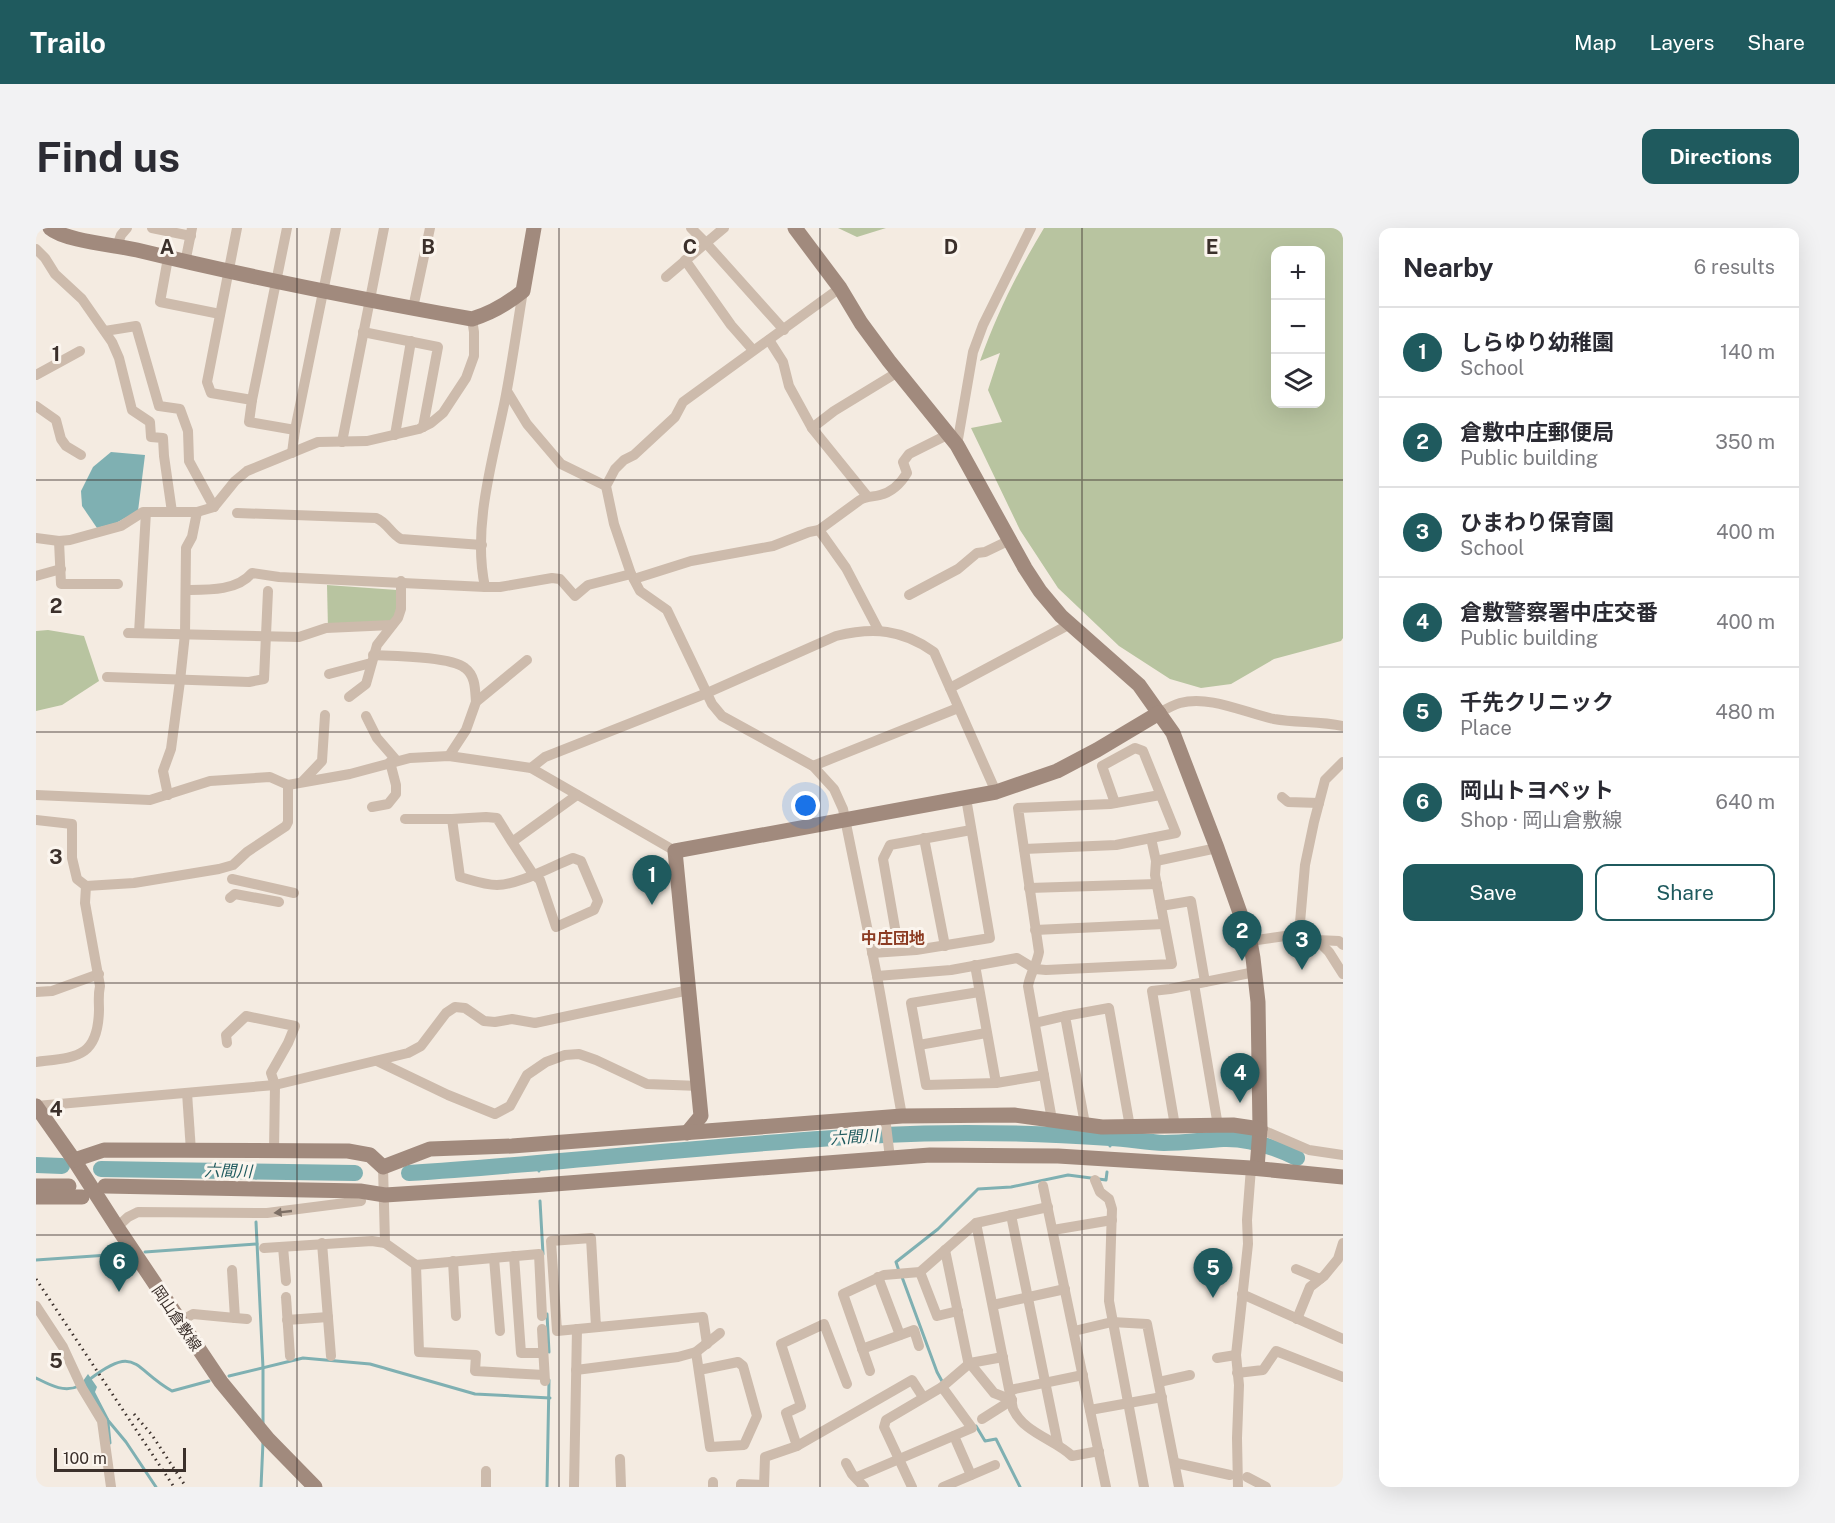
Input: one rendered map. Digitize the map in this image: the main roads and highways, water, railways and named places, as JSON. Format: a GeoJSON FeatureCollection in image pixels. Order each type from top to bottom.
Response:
{"type":"FeatureCollection","features":[{"type":"Feature","properties":{"kind":"water"},"geometry":{"type":"Polygon","coordinates":[[[111,452],[145,455],[138,511],[116,523],[97,528],[82,506],[81,491],[93,467],[111,452]]]}},
{"type":"Feature","properties":{"kind":"water"},"geometry":{"type":"Polygon","coordinates":[[[88,1374],[97,1387],[95,1392],[109,1419],[106,1422],[83,1381],[88,1374]]]}},
{"type":"Feature","properties":{"kind":"waterway","name":"六間川"},"geometry":{"type":"LineString","coordinates":[[409,1173],[765,1143],[940,1133],[1054,1135],[1164,1143],[1233,1139],[1261,1144],[1297,1158]]}},
{"type":"Feature","properties":{"kind":"waterway"},"geometry":{"type":"LineString","coordinates":[[1110,1146],[1111,1138]]}},
{"type":"Feature","properties":{"kind":"waterway","name":"六間川"},"geometry":{"type":"LineString","coordinates":[[538,1164],[539,1171]]}},
{"type":"Feature","properties":{"kind":"waterway","name":"六間川"},"geometry":{"type":"LineString","coordinates":[[36,1165],[62,1166]]}},
{"type":"Feature","properties":{"kind":"waterway","name":"六間川"},"geometry":{"type":"LineString","coordinates":[[101,1169],[355,1173]]}},
{"type":"Feature","properties":{"kind":"waterway","name":"六間川"},"geometry":{"type":"LineString","coordinates":[[256,1171],[256,1178]]}},
{"type":"Feature","properties":{"kind":"waterway"},"geometry":{"type":"LineString","coordinates":[[899,1271],[896,1262],[938,1229],[978,1189],[1011,1187],[1068,1175],[1106,1180],[1107,1172]]}},
{"type":"Feature","properties":{"kind":"waterway"},"geometry":{"type":"LineString","coordinates":[[540,1201],[543,1254]]}},
{"type":"Feature","properties":{"kind":"waterway"},"geometry":{"type":"LineString","coordinates":[[256,1222],[263,1368],[263,1424]]}},
{"type":"Feature","properties":{"kind":"waterway"},"geometry":{"type":"LineString","coordinates":[[145,1252],[257,1244]]}},
{"type":"Feature","properties":{"kind":"waterway"},"geometry":{"type":"LineString","coordinates":[[36,1260],[123,1254]]}},
{"type":"Feature","properties":{"kind":"waterway"},"geometry":{"type":"LineString","coordinates":[[902,1277],[943,1383]]}},
{"type":"Feature","properties":{"kind":"waterway"},"geometry":{"type":"LineString","coordinates":[[547,1314],[549,1352]]}},
{"type":"Feature","properties":{"kind":"waterway"},"geometry":{"type":"LineString","coordinates":[[229,1376],[303,1358],[370,1364],[475,1394],[550,1398]]}},
{"type":"Feature","properties":{"kind":"waterway"},"geometry":{"type":"LineString","coordinates":[[90,1379],[105,1368],[126,1361],[134,1363],[172,1391],[209,1381]]}},
{"type":"Feature","properties":{"kind":"waterway"},"geometry":{"type":"LineString","coordinates":[[36,1378],[62,1388],[79,1386]]}},
{"type":"Feature","properties":{"kind":"waterway"},"geometry":{"type":"LineString","coordinates":[[547,1487],[549,1380]]}},
{"type":"Feature","properties":{"kind":"waterway"},"geometry":{"type":"LineString","coordinates":[[106,1418],[126,1442],[156,1487]]}},
{"type":"Feature","properties":{"kind":"waterway"},"geometry":{"type":"LineString","coordinates":[[108,1423],[110,1443]]}},
{"type":"Feature","properties":{"kind":"waterway"},"geometry":{"type":"LineString","coordinates":[[976,1426],[985,1441],[996,1439],[1020,1487]]}},
{"type":"Feature","properties":{"kind":"waterway"},"geometry":{"type":"LineString","coordinates":[[261,1487],[263,1442]]}},
{"type":"Feature","properties":{"kind":"railway"},"geometry":{"type":"LineString","coordinates":[[36,1279],[174,1487]]}},
{"type":"Feature","properties":{"kind":"railway"},"geometry":{"type":"LineString","coordinates":[[134,1414],[152,1435],[186,1487]]}},
{"type":"Feature","properties":{"kind":"place","name":"しらゆり幼稚園"},"geometry":{"type":"Point","coordinates":[652,905]}},
{"type":"Feature","properties":{"kind":"place","name":"倉敷中庄郵便局"},"geometry":{"type":"Point","coordinates":[1242,961]}},
{"type":"Feature","properties":{"kind":"place","name":"ひまわり保育園"},"geometry":{"type":"Point","coordinates":[1302,970]}},
{"type":"Feature","properties":{"kind":"place","name":"倉敷警察署中庄交番"},"geometry":{"type":"Point","coordinates":[1240,1103]}},
{"type":"Feature","properties":{"kind":"place","name":"岡山トヨペット"},"geometry":{"type":"Point","coordinates":[119,1292]}},
{"type":"Feature","properties":{"kind":"place","name":"千先クリニック"},"geometry":{"type":"Point","coordinates":[1213,1298]}},
{"type":"Feature","properties":{"kind":"district","name":"中庄団地"},"geometry":{"type":"Point","coordinates":[893,938]}}]}
